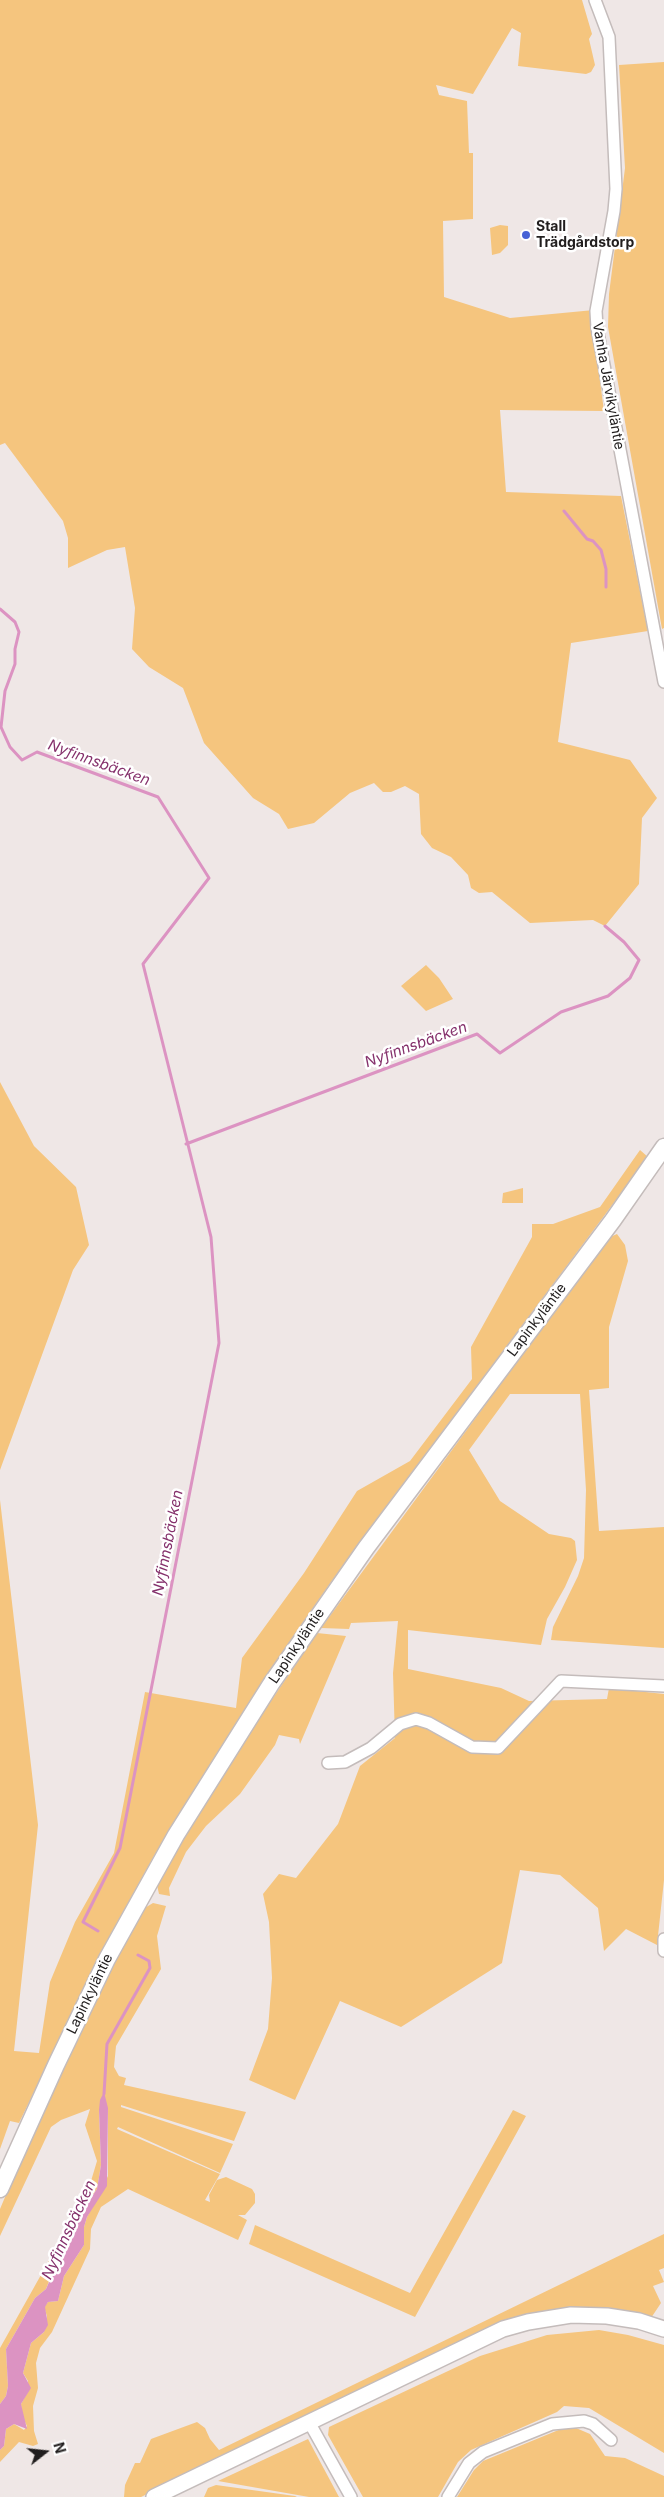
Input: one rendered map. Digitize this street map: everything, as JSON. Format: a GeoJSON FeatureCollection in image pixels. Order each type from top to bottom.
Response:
{"type":"FeatureCollection","features":[{"type":"Feature","properties":{"kind":"main road","name":"Lapinkyläntie"},"geometry":{"type":"LineString","coordinates":[[0,2189],[60,2056],[107,1959],[176,1834],[271,1684],[366,1548],[601,1235],[664,1146]]}},
{"type":"Feature","properties":{"kind":"street","name":"Vanha Järvikyläntie"},"geometry":{"type":"LineString","coordinates":[[595,0],[609,37],[616,189],[614,211],[596,311],[597,328],[664,682]]}},
{"type":"Feature","properties":{"kind":"street"},"geometry":{"type":"LineString","coordinates":[[328,1763],[345,1762],[371,1748],[400,1724],[416,1720],[429,1723],[472,1747],[498,1748],[561,1681],[664,1686]]}},
{"type":"Feature","properties":{"kind":"street"},"geometry":{"type":"LineString","coordinates":[[664,1939],[664,1951]]}},
{"type":"Feature","properties":{"kind":"street"},"geometry":{"type":"LineString","coordinates":[[154,2497],[503,2329],[571,2314],[607,2316],[639,2321],[664,2329]]}},
{"type":"Feature","properties":{"kind":"street"},"geometry":{"type":"LineString","coordinates":[[448,2497],[469,2464],[483,2452],[552,2424],[584,2421],[593,2424],[611,2440]]}},
{"type":"Feature","properties":{"kind":"street"},"geometry":{"type":"LineString","coordinates":[[309,2422],[351,2497]]}},
{"type":"Feature","properties":{"kind":"shaded area"},"geometry":{"type":"Polygon","coordinates":[[[0,0],[582,0],[592,34],[589,39],[595,65],[591,72],[586,74],[518,66],[521,33],[512,28],[473,94],[436,85],[439,95],[467,101],[469,153],[473,153],[473,219],[443,221],[444,297],[510,318],[594,310],[593,329],[604,411],[500,410],[506,492],[621,496],[648,631],[571,643],[558,742],[630,760],[657,798],[642,818],[639,884],[605,926],[593,920],[530,923],[492,892],[479,893],[471,888],[468,875],[451,857],[432,848],[421,834],[419,794],[405,786],[391,792],[383,792],[374,783],[350,793],[314,823],[288,829],[279,814],[253,798],[204,743],[183,688],[149,667],[132,649],[135,608],[125,547],[107,550],[68,568],[68,538],[63,521],[5,443],[0,445],[0,0]]]}},
{"type":"Feature","properties":{"kind":"shaded area"},"geometry":{"type":"Polygon","coordinates":[[[664,62],[664,628],[662,629],[608,327],[609,294],[625,168],[619,65],[664,62]]]}},
{"type":"Feature","properties":{"kind":"shaded area"},"geometry":{"type":"Polygon","coordinates":[[[500,225],[508,226],[508,245],[500,253],[492,255],[490,228],[500,225]]]}},
{"type":"Feature","properties":{"kind":"shaded area"},"geometry":{"type":"Polygon","coordinates":[[[426,965],[439,978],[453,999],[426,1011],[401,986],[426,965]]]}},
{"type":"Feature","properties":{"kind":"shaded area"},"geometry":{"type":"Polygon","coordinates":[[[0,1082],[34,1146],[76,1187],[89,1245],[73,1270],[0,1470],[0,1082]]]}},
{"type":"Feature","properties":{"kind":"shaded area"},"geometry":{"type":"Polygon","coordinates":[[[640,1150],[648,1157],[331,1582],[271,1669],[154,1856],[105,1945],[19,2123],[10,2121],[0,2149],[0,1500],[38,1825],[14,2051],[39,2053],[50,1982],[75,1922],[114,1853],[145,1692],[236,1708],[242,1658],[304,1573],[357,1491],[410,1461],[472,1379],[471,1347],[532,1237],[532,1224],[553,1224],[600,1207],[640,1150]]]}},
{"type":"Feature","properties":{"kind":"shaded area"},"geometry":{"type":"Polygon","coordinates":[[[523,1188],[523,1203],[502,1203],[503,1193],[523,1188]]]}},
{"type":"Feature","properties":{"kind":"shaded area"},"geometry":{"type":"Polygon","coordinates":[[[617,1234],[625,1245],[628,1261],[609,1327],[609,1388],[589,1390],[599,1531],[664,1527],[664,1648],[551,1640],[553,1627],[578,1576],[584,1558],[586,1490],[580,1394],[510,1394],[469,1450],[500,1501],[549,1534],[571,1538],[575,1541],[577,1560],[565,1587],[547,1619],[541,1645],[408,1630],[408,1669],[501,1688],[529,1701],[607,1699],[609,1688],[664,1694],[664,1880],[657,1945],[626,1929],[604,1951],[598,1908],[560,1875],[520,1870],[502,1963],[401,2027],[340,2001],[295,2100],[249,2080],[268,2029],[272,1978],[269,1922],[263,1894],[279,1874],[296,1878],[338,1824],[360,1766],[395,1738],[393,1673],[398,1621],[351,1623],[349,1629],[321,1628],[608,1238],[617,1234]]]}},
{"type":"Feature","properties":{"kind":"shaded area"},"geometry":{"type":"Polygon","coordinates":[[[317,1633],[346,1636],[300,1744],[299,1739],[279,1735],[275,1745],[240,1794],[206,1826],[186,1852],[169,1888],[170,1896],[159,1894],[157,1885],[175,1853],[243,1742],[317,1633]]]}},
{"type":"Feature","properties":{"kind":"shaded area"},"geometry":{"type":"Polygon","coordinates":[[[153,1903],[166,1906],[157,1936],[161,1969],[116,2046],[114,2067],[119,2076],[126,2078],[124,2085],[246,2112],[234,2141],[121,2105],[121,2107],[233,2144],[220,2173],[118,2127],[117,2129],[220,2174],[205,2200],[210,2202],[209,2195],[217,2180],[226,2177],[252,2189],[255,2194],[255,2203],[245,2215],[238,2215],[247,2220],[238,2240],[128,2189],[101,2207],[91,2229],[90,2249],[52,2332],[40,2348],[36,2363],[38,2388],[33,2406],[34,2431],[38,2444],[33,2446],[19,2442],[0,2462],[0,2450],[4,2446],[6,2429],[14,2424],[24,2430],[27,2426],[22,2416],[21,2404],[27,2393],[28,2381],[23,2373],[31,2343],[44,2332],[47,2316],[44,2307],[48,2302],[58,2301],[64,2276],[84,2245],[84,2227],[87,2217],[108,2176],[108,2108],[99,2110],[101,2165],[97,2189],[72,2228],[68,2246],[55,2266],[46,2289],[35,2298],[6,2349],[8,2386],[6,2396],[0,2404],[0,2348],[88,2191],[97,2161],[85,2125],[90,2109],[61,2120],[51,2127],[0,2236],[0,2209],[30,2138],[102,1985],[143,1909],[153,1903]]]}},
{"type":"Feature","properties":{"kind":"shaded area"},"geometry":{"type":"Polygon","coordinates":[[[104,2092],[108,2108],[107,2186],[87,2217],[84,2227],[84,2245],[64,2276],[58,2301],[48,2302],[45,2307],[48,2325],[44,2332],[31,2343],[23,2373],[31,2388],[21,2404],[27,2429],[14,2424],[6,2429],[4,2446],[0,2450],[0,2404],[6,2396],[8,2386],[6,2349],[35,2298],[46,2289],[56,2266],[68,2246],[72,2228],[97,2189],[101,2165],[99,2110],[100,2100],[104,2092]]]}},
{"type":"Feature","properties":{"kind":"shaded area"},"geometry":{"type":"Polygon","coordinates":[[[513,2110],[526,2116],[415,2317],[249,2244],[255,2225],[410,2293],[513,2110]]]}},
{"type":"Feature","properties":{"kind":"shaded area"},"geometry":{"type":"Polygon","coordinates":[[[664,2234],[664,2268],[659,2270],[664,2282],[653,2286],[661,2303],[651,2318],[496,2325],[141,2497],[124,2497],[125,2485],[135,2463],[140,2463],[151,2439],[197,2422],[205,2428],[210,2439],[219,2450],[664,2234]]]}},
{"type":"Feature","properties":{"kind":"shaded area"},"geometry":{"type":"Polygon","coordinates":[[[599,2330],[628,2335],[664,2345],[664,2453],[589,2408],[564,2406],[557,2412],[471,2450],[458,2462],[438,2497],[363,2497],[328,2435],[329,2427],[480,2356],[547,2335],[599,2330]]]}},
{"type":"Feature","properties":{"kind":"shaded area"},"geometry":{"type":"Polygon","coordinates":[[[576,2428],[590,2434],[605,2456],[625,2458],[664,2476],[664,2497],[457,2497],[474,2470],[483,2461],[561,2429],[576,2428]]]}},
{"type":"Feature","properties":{"kind":"shaded area"},"geometry":{"type":"Polygon","coordinates":[[[308,2439],[339,2497],[309,2497],[218,2481],[308,2439]]]}},
{"type":"Feature","properties":{"kind":"shaded area"},"geometry":{"type":"Polygon","coordinates":[[[216,2485],[297,2497],[204,2497],[208,2488],[216,2485]]]}},
{"type":"Feature","properties":{"kind":"waterway"},"geometry":{"type":"LineString","coordinates":[[564,511],[587,539],[593,541],[601,550],[606,569],[606,587]]}},
{"type":"Feature","properties":{"kind":"waterway","name":"Nyfinnsbäcken"},"geometry":{"type":"LineString","coordinates":[[0,609],[15,622],[19,632],[15,649],[15,664],[5,691],[1,727],[10,747],[22,760],[37,752],[158,797],[209,878],[143,964],[211,1237],[219,1343],[120,1848],[83,1922],[98,1931]]}},
{"type":"Feature","properties":{"kind":"waterway","name":"Nyfinnsbäcken"},"geometry":{"type":"LineString","coordinates":[[186,1144],[477,1034],[500,1053],[561,1012],[608,996],[630,978],[639,960],[624,942],[605,926]]}},
{"type":"Feature","properties":{"kind":"waterway","name":"Nyfinnsbäcken"},"geometry":{"type":"LineString","coordinates":[[104,2094],[107,2044],[150,1968],[149,1961],[138,1955]]}},
{"type":"Feature","properties":{"kind":"place","name":"Stall Trädgårdstorp"},"geometry":{"type":"Point","coordinates":[526,235]}}]}
